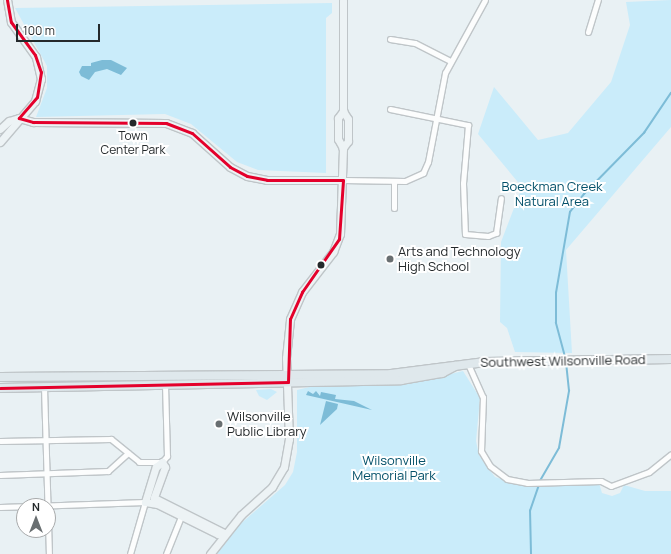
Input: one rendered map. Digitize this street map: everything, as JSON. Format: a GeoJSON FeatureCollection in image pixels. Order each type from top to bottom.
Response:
{"type":"FeatureCollection","features":[{"type":"Feature","properties":{"kind":"main road","name":"Southwest Wilsonville Road"},"geometry":{"type":"LineString","coordinates":[[0,388],[165,385],[391,374],[495,361],[671,359]]}},
{"type":"Feature","properties":{"kind":"main road","name":"Southwest Wilsonville Road"},"geometry":{"type":"LineString","coordinates":[[0,377],[165,376],[287,379]]}},
{"type":"Feature","properties":{"kind":"street"},"geometry":{"type":"LineString","coordinates":[[0,142],[16,127],[19,118],[37,97],[41,72],[35,54],[11,22],[7,0]]}},
{"type":"Feature","properties":{"kind":"street"},"geometry":{"type":"LineString","coordinates":[[210,554],[224,534],[272,487],[282,471],[288,444],[287,379],[290,319],[305,287],[336,246],[342,224],[343,148],[348,141],[348,119],[343,111],[343,0]]}},
{"type":"Feature","properties":{"kind":"street"},"geometry":{"type":"LineString","coordinates":[[0,129],[9,121],[19,118],[33,122],[166,123],[192,133],[230,166],[247,176],[267,180],[394,181],[415,179],[423,173],[428,162],[449,60],[485,0]]}},
{"type":"Feature","properties":{"kind":"street"},"geometry":{"type":"LineString","coordinates":[[588,32],[598,2]]}},
{"type":"Feature","properties":{"kind":"street"},"geometry":{"type":"LineString","coordinates":[[390,39],[415,43],[449,60]]}},
{"type":"Feature","properties":{"kind":"street"},"geometry":{"type":"LineString","coordinates":[[390,109],[461,122],[470,128],[463,183],[464,233],[488,236],[496,233],[501,198]]}},
{"type":"Feature","properties":{"kind":"street"},"geometry":{"type":"LineString","coordinates":[[394,181],[394,208]]}},
{"type":"Feature","properties":{"kind":"street"},"geometry":{"type":"LineString","coordinates":[[468,364],[483,397],[480,438],[484,456],[502,477],[527,483],[600,481],[611,486],[649,472],[671,454]]}},
{"type":"Feature","properties":{"kind":"street"},"geometry":{"type":"LineString","coordinates":[[130,554],[147,502],[156,467],[167,456],[165,376]]}},
{"type":"Feature","properties":{"kind":"street"},"geometry":{"type":"LineString","coordinates":[[44,387],[48,498]]}},
{"type":"Feature","properties":{"kind":"street"},"geometry":{"type":"LineString","coordinates":[[0,441],[111,439],[139,462],[162,462]]}},
{"type":"Feature","properties":{"kind":"street"},"geometry":{"type":"LineString","coordinates":[[0,474],[108,471],[128,453]]}},
{"type":"Feature","properties":{"kind":"street"},"geometry":{"type":"LineString","coordinates":[[56,506],[147,502],[182,514],[218,534],[224,534]]}},
{"type":"Feature","properties":{"kind":"street"},"geometry":{"type":"LineString","coordinates":[[0,507],[16,506]]}},
{"type":"Feature","properties":{"kind":"street"},"geometry":{"type":"LineString","coordinates":[[166,554],[182,514]]}},
{"type":"Feature","properties":{"kind":"street"},"geometry":{"type":"LineString","coordinates":[[49,538],[49,554]]}},
{"type":"Feature","properties":{"kind":"green space","name":"Boeckman Creek Natural Area"},"geometry":{"type":"Polygon","coordinates":[[[671,0],[671,127],[566,250],[572,353],[515,352],[507,328],[500,322],[501,242],[522,187],[478,134],[494,87],[538,140],[568,133],[611,82],[630,25],[626,2],[671,0]]]}},
{"type":"Feature","properties":{"kind":"green space"},"geometry":{"type":"Polygon","coordinates":[[[332,3],[332,13],[326,18],[326,173],[258,170],[237,162],[191,124],[165,114],[36,117],[47,88],[47,66],[15,8],[332,3]]]}},
{"type":"Feature","properties":{"kind":"green space","name":"Wilsonville Memorial Park"},"geometry":{"type":"Polygon","coordinates":[[[463,371],[480,398],[476,441],[479,455],[495,477],[520,485],[599,483],[602,493],[612,496],[620,493],[624,485],[645,491],[671,491],[671,554],[217,554],[238,526],[285,485],[293,472],[297,452],[297,390],[322,384],[442,376],[463,371]]]}},
{"type":"Feature","properties":{"kind":"green space"},"geometry":{"type":"Polygon","coordinates":[[[271,389],[277,392],[267,400],[259,396],[256,390],[271,389]]]}},
{"type":"Feature","properties":{"kind":"water"},"geometry":{"type":"Polygon","coordinates":[[[102,60],[111,60],[127,68],[121,75],[107,69],[95,72],[89,80],[81,76],[79,72],[82,66],[91,66],[91,63],[102,60]]]}},
{"type":"Feature","properties":{"kind":"water"},"geometry":{"type":"Polygon","coordinates":[[[308,391],[313,394],[316,391],[320,396],[321,392],[336,395],[335,399],[354,401],[372,410],[306,395],[308,391]]]}},
{"type":"Feature","properties":{"kind":"water"},"geometry":{"type":"Polygon","coordinates":[[[326,401],[338,404],[337,409],[320,425],[326,401]]]}},
{"type":"Feature","properties":{"kind":"waterway"},"geometry":{"type":"LineString","coordinates":[[565,357],[556,323],[556,293],[570,212],[584,194],[644,133],[671,93]]}},
{"type":"Feature","properties":{"kind":"waterway"},"geometry":{"type":"LineString","coordinates":[[540,481],[559,448],[569,391],[566,363]]}},
{"type":"Feature","properties":{"kind":"waterway"},"geometry":{"type":"LineString","coordinates":[[531,554],[530,511],[539,485]]}},
{"type":"Feature","properties":{"kind":"transit line"},"geometry":{"type":"LineString","coordinates":[[7,0],[11,22],[35,55],[41,72],[37,97],[19,118]]}},
{"type":"Feature","properties":{"kind":"transit line"},"geometry":{"type":"LineString","coordinates":[[19,118],[33,122],[166,123],[192,133],[230,167],[247,176],[267,180],[343,180]]}},
{"type":"Feature","properties":{"kind":"transit line"},"geometry":{"type":"LineString","coordinates":[[0,388],[288,382],[290,319],[302,292],[339,239],[343,180]]}},
{"type":"Feature","properties":{"kind":"place","name":"Town Center Park"},"geometry":{"type":"Point","coordinates":[133,123]}},
{"type":"Feature","properties":{"kind":"place","name":"Arts and Technology High School"},"geometry":{"type":"Point","coordinates":[390,259]}},
{"type":"Feature","properties":{"kind":"place","name":"Wilsonville Public Library"},"geometry":{"type":"Point","coordinates":[219,424]}}]}
